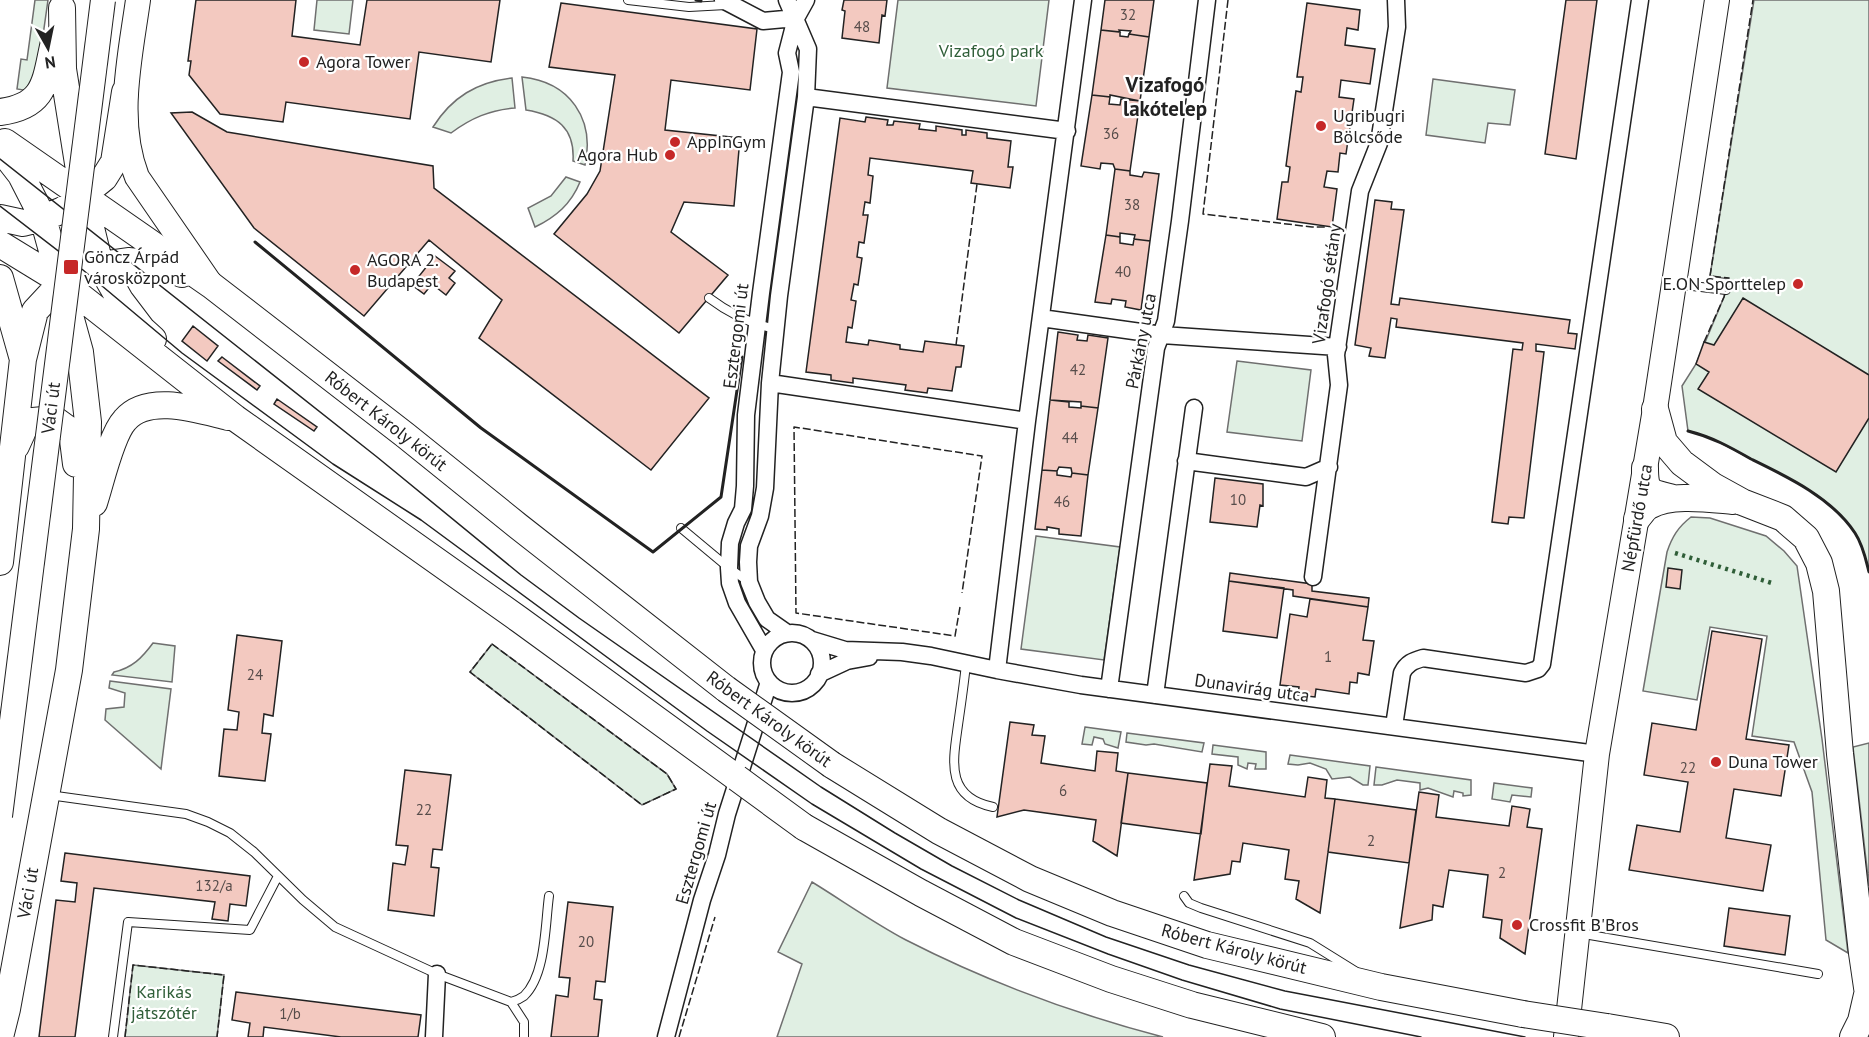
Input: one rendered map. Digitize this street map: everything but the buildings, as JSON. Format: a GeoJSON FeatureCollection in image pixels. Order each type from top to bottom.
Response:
{"type":"FeatureCollection","features":[{"type":"Feature","properties":{"kind":"main road","name":"Váci út"},"geometry":{"type":"LineString","coordinates":[[0,816],[102,0]]}},
{"type":"Feature","properties":{"kind":"main road"},"geometry":{"type":"LineString","coordinates":[[0,218],[23,223],[43,218],[63,210],[104,178],[114,162],[138,0]]}},
{"type":"Feature","properties":{"kind":"main road","name":"Népfürdő utca"},"geometry":{"type":"LineString","coordinates":[[1566,1037],[1597,754],[1646,468],[1717,0]]}},
{"type":"Feature","properties":{"kind":"main road"},"geometry":{"type":"LineString","coordinates":[[0,112],[19,108],[33,99],[43,88],[63,4]]}},
{"type":"Feature","properties":{"kind":"main road"},"geometry":{"type":"LineString","coordinates":[[63,4],[63,69],[83,195],[100,265],[120,300],[142,329],[235,418]]}},
{"type":"Feature","properties":{"kind":"main road"},"geometry":{"type":"LineString","coordinates":[[125,92],[127,141],[137,177],[211,285]]}},
{"type":"Feature","properties":{"kind":"main road","name":"Róbert Károly körút"},"geometry":{"type":"LineString","coordinates":[[0,139],[211,285],[726,689],[832,765],[939,831],[1030,879],[1112,913],[1207,945],[1381,987],[1523,1014],[1666,1037]]}},
{"type":"Feature","properties":{"kind":"main road"},"geometry":{"type":"LineString","coordinates":[[0,148],[21,175],[43,218],[80,352],[88,422],[86,529]]}},
{"type":"Feature","properties":{"kind":"main road"},"geometry":{"type":"LineString","coordinates":[[0,244],[62,282],[235,418],[520,620],[804,827],[1014,942],[1111,979],[1192,1005],[1322,1037]]}},
{"type":"Feature","properties":{"kind":"main road"},"geometry":{"type":"LineString","coordinates":[[0,562],[23,359],[35,310],[72,275],[100,265],[128,261],[157,264],[211,285]]}},
{"type":"Feature","properties":{"kind":"main road"},"geometry":{"type":"LineString","coordinates":[[0,278],[23,359]]}},
{"type":"Feature","properties":{"kind":"main road"},"geometry":{"type":"LineString","coordinates":[[86,529],[115,437],[125,419],[142,409],[159,405],[181,406],[235,418]]}},
{"type":"Feature","properties":{"kind":"main road"},"geometry":{"type":"LineString","coordinates":[[1655,409],[1664,442],[1682,463],[1713,486],[1742,502],[1783,518],[1806,538],[1819,563],[1826,591],[1840,754],[1868,998],[1853,1037]]}},
{"type":"Feature","properties":{"kind":"main road"},"geometry":{"type":"LineString","coordinates":[[13,453],[26,424],[33,421],[54,419],[72,432],[86,529]]}},
{"type":"Feature","properties":{"kind":"main road"},"geometry":{"type":"LineString","coordinates":[[1646,468],[1645,483],[1653,492],[1673,498],[1742,502]]}},
{"type":"Feature","properties":{"kind":"main road"},"geometry":{"type":"LineString","coordinates":[[1637,519],[1649,506],[1673,498]]}},
{"type":"Feature","properties":{"kind":"main road","name":"Váci út"},"geometry":{"type":"LineString","coordinates":[[0,1037],[69,670],[86,529]]}},
{"type":"Feature","properties":{"kind":"street"},"geometry":{"type":"LineString","coordinates":[[787,0],[808,49],[806,97],[770,383],[765,488],[760,516],[749,546],[749,582],[757,602],[767,619],[787,633]]}},
{"type":"Feature","properties":{"kind":"street","name":"Esztergomi út"},"geometry":{"type":"LineString","coordinates":[[666,1037],[702,900],[769,682],[763,672],[764,650],[737,603],[730,583],[730,543],[743,509],[746,415],[791,72],[787,53],[796,18],[806,0]]}},
{"type":"Feature","properties":{"kind":"street"},"geometry":{"type":"LineString","coordinates":[[997,670],[1027,421],[1083,0]]}},
{"type":"Feature","properties":{"kind":"street","name":"Párkány utca"},"geometry":{"type":"LineString","coordinates":[[1109,688],[1156,348],[1166,321],[1207,0]]}},
{"type":"Feature","properties":{"kind":"street","name":"Vizafogó sétány"},"geometry":{"type":"LineString","coordinates":[[1313,577],[1340,385],[1336,355],[1360,191],[1379,143],[1397,27],[1396,0]]}},
{"type":"Feature","properties":{"kind":"street"},"geometry":{"type":"LineString","coordinates":[[1394,726],[1402,674],[1406,666],[1413,661],[1423,658],[1526,673],[1538,669],[1542,664],[1640,0]]}},
{"type":"Feature","properties":{"kind":"street"},"geometry":{"type":"LineString","coordinates":[[728,2],[762,21],[796,18]]}},
{"type":"Feature","properties":{"kind":"street"},"geometry":{"type":"LineString","coordinates":[[806,97],[1067,131]]}},
{"type":"Feature","properties":{"kind":"street"},"geometry":{"type":"LineString","coordinates":[[1041,318],[1162,335],[1338,347]]}},
{"type":"Feature","properties":{"kind":"street"},"geometry":{"type":"LineString","coordinates":[[770,383],[1027,421]]}},
{"type":"Feature","properties":{"kind":"street"},"geometry":{"type":"LineString","coordinates":[[1155,695],[1194,408]]}},
{"type":"Feature","properties":{"kind":"street"},"geometry":{"type":"LineString","coordinates":[[1186,461],[1306,477],[1329,466]]}},
{"type":"Feature","properties":{"kind":"street"},"geometry":{"type":"LineString","coordinates":[[764,650],[774,639],[787,633],[800,634],[812,640],[821,656],[822,665],[819,674],[808,688],[792,693],[783,692],[769,682]]}},
{"type":"Feature","properties":{"kind":"street","name":"Dunavirág utca"},"geometry":{"type":"LineString","coordinates":[[812,640],[844,650],[902,652],[931,656],[997,670],[1155,695],[1597,754]]}},
{"type":"Feature","properties":{"kind":"street","name":"Dunavirág utca"},"geometry":{"type":"LineString","coordinates":[[819,674],[847,661],[902,652]]}},
{"type":"Feature","properties":{"kind":"street"},"geometry":{"type":"LineString","coordinates":[[434,1037],[438,974]]}},
{"type":"Feature","properties":{"kind":"street","name":"Váci út"},"geometry":{"type":"LineString","coordinates":[[7,1009],[7,1037]]}},
{"type":"Feature","properties":{"kind":"lane"},"geometry":{"type":"LineString","coordinates":[[628,0],[689,7],[728,2]]}},
{"type":"Feature","properties":{"kind":"lane"},"geometry":{"type":"LineString","coordinates":[[1674,284],[1726,290]]}},
{"type":"Feature","properties":{"kind":"lane"},"geometry":{"type":"LineString","coordinates":[[709,298],[724,310],[757,326],[776,329]]}},
{"type":"Feature","properties":{"kind":"lane"},"geometry":{"type":"LineString","coordinates":[[681,528],[749,582]]}},
{"type":"Feature","properties":{"kind":"lane"},"geometry":{"type":"LineString","coordinates":[[966,664],[953,769],[962,789],[974,801],[993,807]]}},
{"type":"Feature","properties":{"kind":"lane"},"geometry":{"type":"LineString","coordinates":[[45,794],[186,814],[230,832],[335,927],[438,974],[511,1002],[524,1023],[524,1037]]}},
{"type":"Feature","properties":{"kind":"lane"},"geometry":{"type":"LineString","coordinates":[[113,1037],[128,921],[250,930],[278,876]]}},
{"type":"Feature","properties":{"kind":"lane"},"geometry":{"type":"LineString","coordinates":[[511,1002],[522,998],[532,984],[541,961],[549,896]]}},
{"type":"Feature","properties":{"kind":"lane"},"geometry":{"type":"LineString","coordinates":[[1184,896],[1189,903],[1201,908],[1310,942],[1381,987]]}},
{"type":"Feature","properties":{"kind":"lane"},"geometry":{"type":"LineString","coordinates":[[1577,933],[1818,974]]}},
{"type":"Feature","properties":{"kind":"green space"},"geometry":{"type":"Polygon","coordinates":[[[35,0],[48,0],[35,92],[17,89],[21,59],[27,60],[35,0]]]}},
{"type":"Feature","properties":{"kind":"green space"},"geometry":{"type":"Polygon","coordinates":[[[317,0],[353,0],[349,34],[314,30],[317,0]]]}},
{"type":"Feature","properties":{"kind":"green space","name":"Vizafogó park"},"geometry":{"type":"Polygon","coordinates":[[[898,0],[1049,0],[1036,106],[887,88],[898,0]]]}},
{"type":"Feature","properties":{"kind":"green space","name":"E.ON Sporttelep"},"geometry":{"type":"Polygon","coordinates":[[[1754,0],[1869,0],[1869,572],[1862,547],[1855,533],[1822,499],[1794,481],[1728,447],[1688,431],[1682,386],[1696,364],[1724,297],[1729,279],[1710,276],[1754,0]]]}},
{"type":"Feature","properties":{"kind":"green space"},"geometry":{"type":"Polygon","coordinates":[[[522,77],[554,86],[575,106],[582,118],[586,133],[585,165],[573,161],[571,140],[562,125],[547,115],[526,110],[522,77]]]}},
{"type":"Feature","properties":{"kind":"green space"},"geometry":{"type":"Polygon","coordinates":[[[512,78],[515,108],[481,116],[451,133],[433,127],[440,116],[457,99],[477,87],[512,78]]]}},
{"type":"Feature","properties":{"kind":"green space"},"geometry":{"type":"Polygon","coordinates":[[[1433,79],[1515,90],[1510,125],[1488,123],[1485,143],[1426,135],[1433,79]]]}},
{"type":"Feature","properties":{"kind":"green space"},"geometry":{"type":"Polygon","coordinates":[[[566,177],[580,182],[572,197],[550,219],[535,227],[528,208],[551,196],[566,177]]]}},
{"type":"Feature","properties":{"kind":"green space"},"geometry":{"type":"Polygon","coordinates":[[[1237,361],[1311,370],[1302,441],[1227,432],[1237,361]]]}},
{"type":"Feature","properties":{"kind":"green space"},"geometry":{"type":"Polygon","coordinates":[[[1691,517],[1710,518],[1766,536],[1797,566],[1822,739],[1848,953],[1826,940],[1812,792],[1794,742],[1752,736],[1767,636],[1710,627],[1697,700],[1643,691],[1667,552],[1676,533],[1691,517]]]}},
{"type":"Feature","properties":{"kind":"green space"},"geometry":{"type":"Polygon","coordinates":[[[1036,536],[1120,547],[1104,660],[1021,649],[1036,536]]]}},
{"type":"Feature","properties":{"kind":"green space"},"geometry":{"type":"Polygon","coordinates":[[[153,643],[175,646],[172,682],[112,675],[136,662],[153,643]]]}},
{"type":"Feature","properties":{"kind":"green space"},"geometry":{"type":"Polygon","coordinates":[[[492,644],[667,774],[676,789],[642,805],[470,672],[492,644]]]}},
{"type":"Feature","properties":{"kind":"green space"},"geometry":{"type":"Polygon","coordinates":[[[110,681],[171,689],[161,769],[105,720],[106,709],[124,707],[125,693],[109,688],[110,681]]]}},
{"type":"Feature","properties":{"kind":"green space"},"geometry":{"type":"Polygon","coordinates":[[[1085,727],[1121,732],[1118,748],[1105,744],[1103,739],[1094,737],[1092,745],[1082,744],[1085,727]]]}},
{"type":"Feature","properties":{"kind":"green space"},"geometry":{"type":"Polygon","coordinates":[[[1127,733],[1204,743],[1202,752],[1154,744],[1146,745],[1126,742],[1127,733]]]}},
{"type":"Feature","properties":{"kind":"green space"},"geometry":{"type":"Polygon","coordinates":[[[1869,743],[1869,886],[1853,747],[1869,743]]]}},
{"type":"Feature","properties":{"kind":"green space"},"geometry":{"type":"Polygon","coordinates":[[[1213,745],[1266,752],[1266,769],[1255,769],[1256,764],[1248,763],[1247,769],[1238,765],[1238,757],[1212,754],[1213,745]]]}},
{"type":"Feature","properties":{"kind":"green space"},"geometry":{"type":"Polygon","coordinates":[[[1290,755],[1370,766],[1368,785],[1363,785],[1350,777],[1332,779],[1326,769],[1310,763],[1288,764],[1290,755]]]}},
{"type":"Feature","properties":{"kind":"green space"},"geometry":{"type":"Polygon","coordinates":[[[1376,767],[1471,780],[1471,795],[1463,796],[1463,793],[1454,791],[1453,797],[1428,788],[1420,790],[1420,783],[1397,780],[1374,785],[1376,767]]]}},
{"type":"Feature","properties":{"kind":"green space"},"geometry":{"type":"Polygon","coordinates":[[[1494,783],[1532,788],[1531,797],[1512,795],[1510,802],[1492,799],[1494,783]]]}},
{"type":"Feature","properties":{"kind":"green space"},"geometry":{"type":"Polygon","coordinates":[[[812,882],[894,933],[968,970],[1032,996],[1163,1037],[777,1037],[802,964],[778,952],[812,882]]]}},
{"type":"Feature","properties":{"kind":"green space","name":"Karikás játszótér"},"geometry":{"type":"Polygon","coordinates":[[[133,965],[224,975],[217,1037],[125,1037],[133,965]]]}},
{"type":"Feature","properties":{"kind":"tram line"},"geometry":{"type":"LineString","coordinates":[[0,159],[377,457],[521,575],[821,787],[952,866],[1019,900],[1106,937],[1189,965],[1285,991],[1525,1037]]}},
{"type":"Feature","properties":{"kind":"tram line"},"geometry":{"type":"LineString","coordinates":[[0,206],[83,270],[182,353],[333,464],[421,520],[707,731],[812,804],[921,869],[1016,918],[1182,980],[1280,1009],[1421,1037]]}},
{"type":"Feature","properties":{"kind":"hedge"},"geometry":{"type":"LineString","coordinates":[[1675,553],[1775,584]]}},
{"type":"Feature","properties":{"kind":"fence"},"geometry":{"type":"LineString","coordinates":[[1228,0],[1203,214],[1326,227]]}},
{"type":"Feature","properties":{"kind":"fence"},"geometry":{"type":"LineString","coordinates":[[1704,342],[1724,297],[1729,278],[1710,276],[1753,0]]}},
{"type":"Feature","properties":{"kind":"fence"},"geometry":{"type":"LineString","coordinates":[[956,345],[977,184]]}},
{"type":"Feature","properties":{"kind":"fence"},"geometry":{"type":"LineString","coordinates":[[960,607],[955,636],[796,613],[794,427],[982,456],[962,593]]}},
{"type":"Feature","properties":{"kind":"fence"},"geometry":{"type":"LineString","coordinates":[[492,644],[667,774],[676,789],[642,805],[470,672],[492,644]]}},
{"type":"Feature","properties":{"kind":"fence"},"geometry":{"type":"LineString","coordinates":[[679,1037],[715,917]]}},
{"type":"Feature","properties":{"kind":"fence"},"geometry":{"type":"LineString","coordinates":[[125,1037],[133,965],[224,975],[217,1037]]}},
{"type":"Feature","properties":{"kind":"wall"},"geometry":{"type":"LineString","coordinates":[[696,0],[701,1]]}},
{"type":"Feature","properties":{"kind":"wall"},"geometry":{"type":"LineString","coordinates":[[255,242],[481,428],[653,552],[721,497],[742,357]]}},
{"type":"Feature","properties":{"kind":"wall"},"geometry":{"type":"LineString","coordinates":[[1688,431],[1728,446],[1794,481],[1822,499],[1855,533],[1862,547],[1869,572]]}},
{"type":"Feature","properties":{"kind":"place","name":"Agora Tower"},"geometry":{"type":"Point","coordinates":[304,62]}},
{"type":"Feature","properties":{"kind":"place","name":"Ugribugri Bölcsőde"},"geometry":{"type":"Point","coordinates":[1321,126]}},
{"type":"Feature","properties":{"kind":"place","name":"AppInGym"},"geometry":{"type":"Point","coordinates":[675,142]}},
{"type":"Feature","properties":{"kind":"place","name":"Agora Hub"},"geometry":{"type":"Point","coordinates":[670,155]}},
{"type":"Feature","properties":{"kind":"place","name":"Göncz Árpád városközpont"},"geometry":{"type":"Point","coordinates":[71,267]}},
{"type":"Feature","properties":{"kind":"place","name":"AGORA 2. Budapest"},"geometry":{"type":"Point","coordinates":[355,270]}},
{"type":"Feature","properties":{"kind":"place","name":"E.ON Sporttelep"},"geometry":{"type":"Point","coordinates":[1798,284]}},
{"type":"Feature","properties":{"kind":"place","name":"Duna Tower"},"geometry":{"type":"Point","coordinates":[1716,762]}},
{"type":"Feature","properties":{"kind":"place","name":"Crossfit B'Bros"},"geometry":{"type":"Point","coordinates":[1517,925]}},
{"type":"Feature","properties":{"kind":"district","name":"Vizafogó lakótelep"},"geometry":{"type":"Point","coordinates":[1165,97]}}]}
